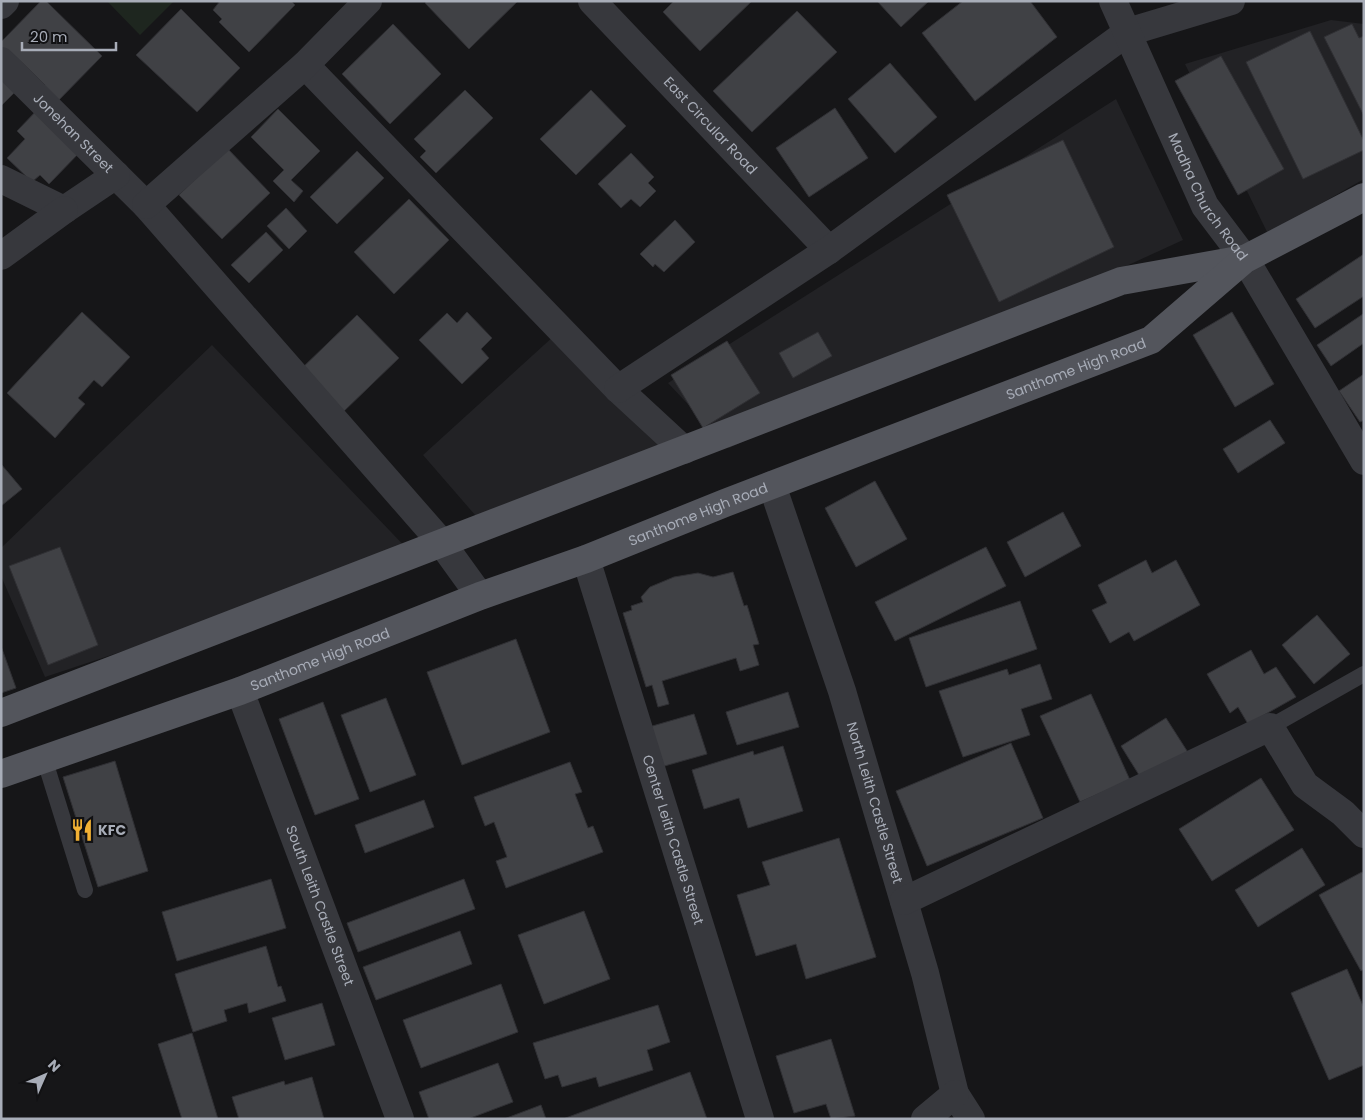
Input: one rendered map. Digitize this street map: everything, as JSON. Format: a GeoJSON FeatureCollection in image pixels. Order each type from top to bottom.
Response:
{"type":"FeatureCollection","features":[{"type":"Feature","properties":{"kind":"main road","name":"Santhome High Road"},"geometry":{"type":"LineString","coordinates":[[1,774],[240,691],[480,596],[586,559],[1151,340],[1245,259],[1364,197]]}},
{"type":"Feature","properties":{"kind":"main road"},"geometry":{"type":"LineString","coordinates":[[1,713],[1121,281],[1245,259]]}},
{"type":"Feature","properties":{"kind":"street"},"geometry":{"type":"LineString","coordinates":[[1,5],[5,1]]}},
{"type":"Feature","properties":{"kind":"street"},"geometry":{"type":"LineString","coordinates":[[146,205],[305,66],[368,1]]}},
{"type":"Feature","properties":{"kind":"street","name":"East Circular Road"},"geometry":{"type":"LineString","coordinates":[[592,1],[829,250]]}},
{"type":"Feature","properties":{"kind":"street","name":"Madha Church Road"},"geometry":{"type":"LineString","coordinates":[[1113,1],[1205,206],[1245,259],[1364,461]]}},
{"type":"Feature","properties":{"kind":"street"},"geometry":{"type":"LineString","coordinates":[[618,389],[829,250],[1128,32],[1231,1]]}},
{"type":"Feature","properties":{"kind":"street","name":"Jonehan Street"},"geometry":{"type":"LineString","coordinates":[[1,61],[146,205],[441,542],[480,596]]}},
{"type":"Feature","properties":{"kind":"street"},"geometry":{"type":"LineString","coordinates":[[305,66],[618,389],[684,450]]}},
{"type":"Feature","properties":{"kind":"street"},"geometry":{"type":"LineString","coordinates":[[1,256],[64,210],[116,176]]}},
{"type":"Feature","properties":{"kind":"street"},"geometry":{"type":"LineString","coordinates":[[1,179],[64,210]]}},
{"type":"Feature","properties":{"kind":"street","name":"North Leith Castle Street"},"geometry":{"type":"LineString","coordinates":[[772,486],[842,691],[925,973],[955,1094],[971,1119]]}},
{"type":"Feature","properties":{"kind":"street","name":"Center Leith Castle Street"},"geometry":{"type":"LineString","coordinates":[[586,559],[760,1119]]}},
{"type":"Feature","properties":{"kind":"street","name":"South Leith Castle Street"},"geometry":{"type":"LineString","coordinates":[[240,691],[400,1119]]}},
{"type":"Feature","properties":{"kind":"street"},"geometry":{"type":"LineString","coordinates":[[904,901],[1270,727],[1305,785],[1343,813],[1364,834]]}},
{"type":"Feature","properties":{"kind":"street"},"geometry":{"type":"LineString","coordinates":[[925,1119],[955,1094]]}},
{"type":"Feature","properties":{"kind":"lane"},"geometry":{"type":"LineString","coordinates":[[1270,727],[1364,674]]}},
{"type":"Feature","properties":{"kind":"lane"},"geometry":{"type":"LineString","coordinates":[[44,758],[84,890]]}},
{"type":"Feature","properties":{"kind":"shaded area"},"geometry":{"type":"Polygon","coordinates":[[[107,1],[174,1],[140,35],[107,1]]]}},
{"type":"Feature","properties":{"kind":"shaded area"},"geometry":{"type":"Polygon","coordinates":[[[1331,20],[1364,24],[1364,179],[1268,234],[1185,64],[1331,20]]]}},
{"type":"Feature","properties":{"kind":"shaded area"},"geometry":{"type":"Polygon","coordinates":[[[1116,99],[1183,240],[729,448],[668,383],[1116,99]]]}},
{"type":"Feature","properties":{"kind":"shaded area"},"geometry":{"type":"Polygon","coordinates":[[[555,335],[660,446],[482,523],[423,455],[555,335]]]}},
{"type":"Feature","properties":{"kind":"shaded area"},"geometry":{"type":"Polygon","coordinates":[[[212,345],[413,555],[45,677],[1,576],[1,548],[212,345]]]}},
{"type":"Feature","properties":{"kind":"building"},"geometry":{"type":"Polygon","coordinates":[[[41,1],[46,1],[102,56],[54,105],[40,90],[45,85],[14,55],[11,59],[1,49],[1,42],[41,1]]]}},
{"type":"Feature","properties":{"kind":"building"},"geometry":{"type":"Polygon","coordinates":[[[220,1],[291,1],[295,5],[249,52],[219,22],[222,19],[213,10],[220,1]]]}},
{"type":"Feature","properties":{"kind":"building"},"geometry":{"type":"Polygon","coordinates":[[[427,1],[518,1],[469,49],[425,3],[427,1]]]}},
{"type":"Feature","properties":{"kind":"building"},"geometry":{"type":"Polygon","coordinates":[[[674,1],[752,1],[700,51],[663,12],[674,1]]]}},
{"type":"Feature","properties":{"kind":"building"},"geometry":{"type":"Polygon","coordinates":[[[877,1],[929,1],[901,27],[877,1]]]}},
{"type":"Feature","properties":{"kind":"building"},"geometry":{"type":"Polygon","coordinates":[[[963,1],[1030,1],[1057,37],[975,101],[922,33],[963,1]]]}},
{"type":"Feature","properties":{"kind":"building"},"geometry":{"type":"Polygon","coordinates":[[[181,9],[240,68],[197,112],[136,55],[181,9]]]}},
{"type":"Feature","properties":{"kind":"building"},"geometry":{"type":"Polygon","coordinates":[[[797,11],[837,52],[752,132],[713,91],[797,11]]]}},
{"type":"Feature","properties":{"kind":"building"},"geometry":{"type":"Polygon","coordinates":[[[393,24],[441,74],[390,124],[342,74],[393,24]]]}},
{"type":"Feature","properties":{"kind":"building"},"geometry":{"type":"Polygon","coordinates":[[[1352,24],[1359,38],[1364,36],[1364,116],[1324,37],[1352,24]]]}},
{"type":"Feature","properties":{"kind":"building"},"geometry":{"type":"Polygon","coordinates":[[[1310,31],[1364,141],[1364,150],[1303,179],[1246,62],[1310,31]]]}},
{"type":"Feature","properties":{"kind":"building"},"geometry":{"type":"Polygon","coordinates":[[[1221,56],[1284,169],[1238,195],[1175,81],[1221,56]]]}},
{"type":"Feature","properties":{"kind":"building"},"geometry":{"type":"Polygon","coordinates":[[[890,63],[937,117],[895,153],[848,99],[890,63]]]}},
{"type":"Feature","properties":{"kind":"building"},"geometry":{"type":"Polygon","coordinates":[[[1,74],[17,90],[1,106],[1,74]]]}},
{"type":"Feature","properties":{"kind":"building"},"geometry":{"type":"Polygon","coordinates":[[[465,90],[493,118],[436,173],[420,157],[426,151],[414,139],[465,90]]]}},
{"type":"Feature","properties":{"kind":"building"},"geometry":{"type":"Polygon","coordinates":[[[591,90],[626,126],[576,175],[540,139],[591,90]]]}},
{"type":"Feature","properties":{"kind":"building"},"geometry":{"type":"Polygon","coordinates":[[[39,108],[82,150],[49,184],[40,175],[32,182],[7,158],[25,139],[17,131],[39,108]]]}},
{"type":"Feature","properties":{"kind":"building"},"geometry":{"type":"Polygon","coordinates":[[[835,108],[868,158],[809,197],[776,148],[835,108]]]}},
{"type":"Feature","properties":{"kind":"building"},"geometry":{"type":"Polygon","coordinates":[[[278,109],[320,151],[291,180],[303,191],[294,202],[273,181],[284,170],[251,137],[278,109]]]}},
{"type":"Feature","properties":{"kind":"building"},"geometry":{"type":"Polygon","coordinates":[[[1063,140],[1114,247],[999,302],[947,195],[1063,140]]]}},
{"type":"Feature","properties":{"kind":"building"},"geometry":{"type":"Polygon","coordinates":[[[227,148],[270,193],[222,239],[179,195],[227,148]]]}},
{"type":"Feature","properties":{"kind":"building"},"geometry":{"type":"Polygon","coordinates":[[[357,151],[384,178],[337,224],[310,197],[357,151]]]}},
{"type":"Feature","properties":{"kind":"building"},"geometry":{"type":"Polygon","coordinates":[[[631,153],[654,177],[648,183],[656,191],[640,207],[631,199],[621,208],[598,184],[631,153]]]}},
{"type":"Feature","properties":{"kind":"building"},"geometry":{"type":"Polygon","coordinates":[[[409,199],[449,240],[394,294],[354,252],[409,199]]]}},
{"type":"Feature","properties":{"kind":"building"},"geometry":{"type":"Polygon","coordinates":[[[286,208],[307,231],[289,249],[267,226],[286,208]]]}},
{"type":"Feature","properties":{"kind":"building"},"geometry":{"type":"Polygon","coordinates":[[[675,220],[695,242],[664,272],[655,264],[653,267],[640,254],[675,220]]]}},
{"type":"Feature","properties":{"kind":"building"},"geometry":{"type":"Polygon","coordinates":[[[266,232],[283,250],[249,283],[231,265],[266,232]]]}},
{"type":"Feature","properties":{"kind":"building"},"geometry":{"type":"Polygon","coordinates":[[[1364,254],[1364,296],[1315,328],[1296,299],[1364,254]]]}},
{"type":"Feature","properties":{"kind":"building"},"geometry":{"type":"Polygon","coordinates":[[[82,312],[130,357],[102,387],[94,380],[78,398],[85,404],[55,438],[7,393],[82,312]]]}},
{"type":"Feature","properties":{"kind":"building"},"geometry":{"type":"Polygon","coordinates":[[[467,312],[492,338],[481,349],[489,358],[462,384],[419,340],[447,313],[457,323],[467,312]]]}},
{"type":"Feature","properties":{"kind":"building"},"geometry":{"type":"Polygon","coordinates":[[[1232,312],[1274,384],[1235,407],[1193,335],[1232,312]]]}},
{"type":"Feature","properties":{"kind":"building"},"geometry":{"type":"Polygon","coordinates":[[[1363,314],[1364,343],[1331,366],[1317,345],[1363,314]]]}},
{"type":"Feature","properties":{"kind":"building"},"geometry":{"type":"Polygon","coordinates":[[[357,315],[399,358],[341,414],[299,371],[357,315]]]}},
{"type":"Feature","properties":{"kind":"building"},"geometry":{"type":"Polygon","coordinates":[[[818,332],[832,356],[793,378],[779,353],[818,332]]]}},
{"type":"Feature","properties":{"kind":"building"},"geometry":{"type":"Polygon","coordinates":[[[727,341],[760,393],[703,428],[671,375],[727,341]]]}},
{"type":"Feature","properties":{"kind":"building"},"geometry":{"type":"Polygon","coordinates":[[[1364,374],[1364,420],[1360,422],[1339,391],[1364,374]]]}},
{"type":"Feature","properties":{"kind":"building"},"geometry":{"type":"Polygon","coordinates":[[[1270,420],[1285,443],[1238,473],[1223,449],[1270,420]]]}},
{"type":"Feature","properties":{"kind":"building"},"geometry":{"type":"Polygon","coordinates":[[[1,464],[22,489],[1,506],[1,464]]]}},
{"type":"Feature","properties":{"kind":"building"},"geometry":{"type":"Polygon","coordinates":[[[875,481],[907,539],[856,567],[825,508],[875,481]]]}},
{"type":"Feature","properties":{"kind":"building"},"geometry":{"type":"Polygon","coordinates":[[[1063,512],[1081,546],[1025,577],[1007,542],[1063,512]]]}},
{"type":"Feature","properties":{"kind":"building"},"geometry":{"type":"Polygon","coordinates":[[[60,547],[98,645],[48,665],[9,566],[60,547]]]}},
{"type":"Feature","properties":{"kind":"building"},"geometry":{"type":"Polygon","coordinates":[[[986,547],[1006,586],[895,641],[875,602],[986,547]]]}},
{"type":"Feature","properties":{"kind":"building"},"geometry":{"type":"Polygon","coordinates":[[[1146,560],[1152,573],[1176,560],[1200,605],[1134,641],[1129,632],[1110,643],[1092,610],[1107,603],[1098,585],[1146,560]]]}},
{"type":"Feature","properties":{"kind":"building"},"geometry":{"type":"Polygon","coordinates":[[[733,572],[744,606],[747,605],[759,644],[753,645],[759,665],[740,671],[736,658],[662,681],[669,704],[658,707],[652,685],[646,687],[623,613],[632,610],[631,606],[643,602],[641,597],[650,587],[674,577],[698,573],[713,577],[733,572]]]}},
{"type":"Feature","properties":{"kind":"building"},"geometry":{"type":"Polygon","coordinates":[[[1020,601],[1037,649],[926,687],[909,638],[1020,601]]]}},
{"type":"Feature","properties":{"kind":"building"},"geometry":{"type":"Polygon","coordinates":[[[1317,615],[1350,654],[1314,684],[1282,645],[1317,615]]]}},
{"type":"Feature","properties":{"kind":"building"},"geometry":{"type":"Polygon","coordinates":[[[516,639],[550,732],[462,765],[427,672],[516,639]]]}},
{"type":"Feature","properties":{"kind":"building"},"geometry":{"type":"Polygon","coordinates":[[[1,646],[16,688],[1,693],[1,646]]]}},
{"type":"Feature","properties":{"kind":"building"},"geometry":{"type":"Polygon","coordinates":[[[1251,650],[1264,674],[1276,667],[1296,697],[1248,724],[1238,707],[1230,713],[1207,674],[1251,650]]]}},
{"type":"Feature","properties":{"kind":"building"},"geometry":{"type":"Polygon","coordinates":[[[1040,664],[1052,699],[1021,709],[1030,735],[963,757],[939,691],[1007,669],[1009,675],[1040,664]]]}},
{"type":"Feature","properties":{"kind":"building"},"geometry":{"type":"Polygon","coordinates":[[[788,692],[799,727],[737,745],[726,712],[788,692]]]}},
{"type":"Feature","properties":{"kind":"building"},"geometry":{"type":"Polygon","coordinates":[[[1091,694],[1130,780],[1080,802],[1040,716],[1091,694]]]}},
{"type":"Feature","properties":{"kind":"building"},"geometry":{"type":"Polygon","coordinates":[[[386,698],[416,775],[370,792],[341,715],[386,698]]]}},
{"type":"Feature","properties":{"kind":"building"},"geometry":{"type":"Polygon","coordinates":[[[323,702],[359,799],[315,815],[279,719],[323,702]]]}},
{"type":"Feature","properties":{"kind":"building"},"geometry":{"type":"Polygon","coordinates":[[[694,714],[707,754],[661,767],[649,727],[694,714]]]}},
{"type":"Feature","properties":{"kind":"building"},"geometry":{"type":"Polygon","coordinates":[[[1166,718],[1189,754],[1144,783],[1121,746],[1166,718]]]}},
{"type":"Feature","properties":{"kind":"building"},"geometry":{"type":"Polygon","coordinates":[[[1011,743],[1043,818],[927,866],[896,791],[1011,743]]]}},
{"type":"Feature","properties":{"kind":"building"},"geometry":{"type":"Polygon","coordinates":[[[783,746],[803,811],[748,828],[739,798],[704,809],[692,770],[753,751],[754,755],[783,746]]]}},
{"type":"Feature","properties":{"kind":"building"},"geometry":{"type":"Polygon","coordinates":[[[115,761],[148,871],[98,887],[63,777],[115,761]]]}},
{"type":"Feature","properties":{"kind":"building"},"geometry":{"type":"Polygon","coordinates":[[[570,762],[582,792],[575,794],[588,828],[593,826],[603,852],[506,888],[496,861],[507,857],[494,822],[485,826],[474,797],[570,762]]]}},
{"type":"Feature","properties":{"kind":"building"},"geometry":{"type":"Polygon","coordinates":[[[1261,778],[1294,830],[1212,881],[1179,829],[1261,778]]]}},
{"type":"Feature","properties":{"kind":"building"},"geometry":{"type":"Polygon","coordinates":[[[424,800],[434,827],[365,853],[355,825],[424,800]]]}},
{"type":"Feature","properties":{"kind":"building"},"geometry":{"type":"Polygon","coordinates":[[[839,838],[876,957],[806,979],[796,944],[756,956],[737,895],[770,885],[762,862],[839,838]]]}},
{"type":"Feature","properties":{"kind":"building"},"geometry":{"type":"Polygon","coordinates":[[[1302,848],[1325,885],[1258,927],[1235,890],[1302,848]]]}},
{"type":"Feature","properties":{"kind":"building"},"geometry":{"type":"Polygon","coordinates":[[[1362,872],[1364,875],[1364,969],[1361,971],[1319,895],[1362,872]]]}},
{"type":"Feature","properties":{"kind":"building"},"geometry":{"type":"Polygon","coordinates":[[[271,879],[286,928],[177,961],[162,912],[271,879]]]}},
{"type":"Feature","properties":{"kind":"building"},"geometry":{"type":"Polygon","coordinates":[[[464,879],[475,909],[358,952],[347,923],[464,879]]]}},
{"type":"Feature","properties":{"kind":"building"},"geometry":{"type":"Polygon","coordinates":[[[584,911],[610,979],[544,1004],[518,935],[584,911]]]}},
{"type":"Feature","properties":{"kind":"building"},"geometry":{"type":"Polygon","coordinates":[[[460,931],[472,964],[376,1000],[363,967],[460,931]]]}},
{"type":"Feature","properties":{"kind":"building"},"geometry":{"type":"Polygon","coordinates":[[[266,946],[278,987],[281,986],[286,1001],[249,1013],[247,1003],[224,1010],[227,1021],[193,1032],[175,974],[266,946]]]}},
{"type":"Feature","properties":{"kind":"building"},"geometry":{"type":"Polygon","coordinates":[[[1347,969],[1364,1008],[1364,1065],[1329,1080],[1291,993],[1347,969]]]}},
{"type":"Feature","properties":{"kind":"building"},"geometry":{"type":"Polygon","coordinates":[[[501,984],[518,1032],[421,1068],[403,1020],[501,984]]]}},
{"type":"Feature","properties":{"kind":"building"},"geometry":{"type":"Polygon","coordinates":[[[322,1003],[335,1045],[285,1060],[272,1018],[322,1003]]]}},
{"type":"Feature","properties":{"kind":"building"},"geometry":{"type":"Polygon","coordinates":[[[658,1005],[670,1042],[647,1050],[653,1070],[599,1087],[596,1077],[562,1087],[558,1075],[545,1079],[533,1043],[658,1005]]]}},
{"type":"Feature","properties":{"kind":"building"},"geometry":{"type":"Polygon","coordinates":[[[192,1033],[218,1119],[182,1119],[158,1044],[192,1033]]]}},
{"type":"Feature","properties":{"kind":"building"},"geometry":{"type":"Polygon","coordinates":[[[831,1039],[855,1116],[831,1119],[826,1104],[794,1113],[776,1056],[831,1039]]]}},
{"type":"Feature","properties":{"kind":"building"},"geometry":{"type":"Polygon","coordinates":[[[498,1063],[513,1102],[468,1119],[429,1119],[419,1092],[498,1063]]]}},
{"type":"Feature","properties":{"kind":"building"},"geometry":{"type":"Polygon","coordinates":[[[690,1072],[707,1119],[563,1119],[690,1072]]]}},
{"type":"Feature","properties":{"kind":"building"},"geometry":{"type":"Polygon","coordinates":[[[312,1077],[324,1119],[239,1119],[232,1097],[284,1081],[285,1085],[312,1077]]]}},
{"type":"Feature","properties":{"kind":"building"},"geometry":{"type":"Polygon","coordinates":[[[541,1105],[546,1119],[504,1119],[541,1105]]]}},
{"type":"Feature","properties":{"kind":"place","name":"KFC"},"geometry":{"type":"Point","coordinates":[82,830]}}]}
